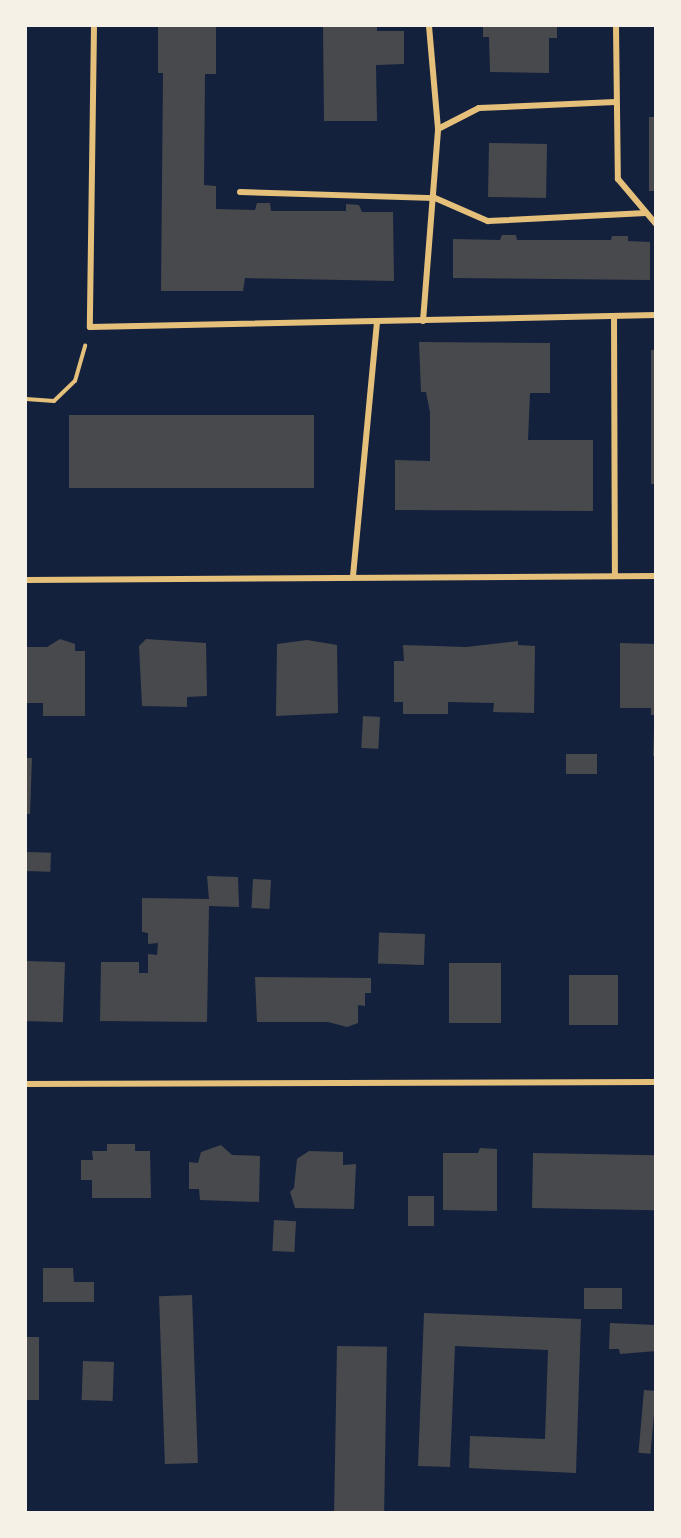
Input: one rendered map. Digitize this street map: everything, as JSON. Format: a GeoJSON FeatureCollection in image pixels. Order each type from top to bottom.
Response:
{"type":"FeatureCollection","features":[{"type":"Feature","properties":{"kind":"street"},"geometry":{"type":"LineString","coordinates":[[94,26],[90,327],[656,315]]}},
{"type":"Feature","properties":{"kind":"street"},"geometry":{"type":"LineString","coordinates":[[423,321],[435,198],[438,129],[429,26]]}},
{"type":"Feature","properties":{"kind":"street"},"geometry":{"type":"LineString","coordinates":[[616,26],[615,102],[618,179],[656,224]]}},
{"type":"Feature","properties":{"kind":"street"},"geometry":{"type":"LineString","coordinates":[[438,129],[478,108],[615,102]]}},
{"type":"Feature","properties":{"kind":"street"},"geometry":{"type":"LineString","coordinates":[[240,192],[435,198],[488,221],[646,213]]}},
{"type":"Feature","properties":{"kind":"street"},"geometry":{"type":"LineString","coordinates":[[614,316],[615,576]]}},
{"type":"Feature","properties":{"kind":"street"},"geometry":{"type":"LineString","coordinates":[[353,576],[377,321]]}},
{"type":"Feature","properties":{"kind":"street"},"geometry":{"type":"LineString","coordinates":[[26,580],[353,576],[656,576]]}},
{"type":"Feature","properties":{"kind":"street"},"geometry":{"type":"LineString","coordinates":[[26,1084],[656,1082]]}},
{"type":"Feature","properties":{"kind":"path"},"geometry":{"type":"LineString","coordinates":[[26,399],[54,401],[75,381],[90,327]]}},
{"type":"Feature","properties":{"kind":"building"},"geometry":{"type":"Polygon","coordinates":[[[158,26],[216,26],[216,74],[205,74],[204,185],[216,186],[216,209],[255,210],[257,203],[270,203],[271,211],[346,211],[346,204],[359,205],[362,212],[393,212],[394,281],[245,278],[243,291],[161,291],[163,73],[158,73],[158,26]]]}},
{"type":"Feature","properties":{"kind":"building"},"geometry":{"type":"Polygon","coordinates":[[[323,26],[377,26],[377,31],[404,31],[404,64],[376,65],[377,121],[324,121],[323,26]]]}},
{"type":"Feature","properties":{"kind":"building"},"geometry":{"type":"Polygon","coordinates":[[[483,26],[557,26],[557,38],[549,38],[549,73],[490,72],[489,37],[483,37],[483,26]]]}},
{"type":"Feature","properties":{"kind":"building"},"geometry":{"type":"Polygon","coordinates":[[[649,117],[656,117],[656,191],[649,191],[649,117]]]}},
{"type":"Feature","properties":{"kind":"building"},"geometry":{"type":"Polygon","coordinates":[[[489,143],[547,144],[546,198],[488,197],[489,143]]]}},
{"type":"Feature","properties":{"kind":"building"},"geometry":{"type":"Polygon","coordinates":[[[502,235],[516,235],[517,240],[611,240],[612,236],[628,236],[628,241],[650,242],[650,280],[453,278],[453,239],[500,240],[502,235]]]}},
{"type":"Feature","properties":{"kind":"building"},"geometry":{"type":"Polygon","coordinates":[[[419,342],[550,343],[550,393],[530,393],[528,440],[593,440],[593,511],[395,510],[395,460],[430,461],[430,412],[426,392],[421,392],[419,342]]]}},
{"type":"Feature","properties":{"kind":"building"},"geometry":{"type":"Polygon","coordinates":[[[651,350],[656,350],[656,484],[651,484],[651,350]]]}},
{"type":"Feature","properties":{"kind":"building"},"geometry":{"type":"Polygon","coordinates":[[[69,415],[314,415],[314,488],[69,488],[69,415]]]}},
{"type":"Feature","properties":{"kind":"building"},"geometry":{"type":"Polygon","coordinates":[[[60,639],[75,644],[75,651],[85,651],[85,716],[43,716],[43,703],[26,703],[26,647],[47,647],[60,639]]]}},
{"type":"Feature","properties":{"kind":"building"},"geometry":{"type":"Polygon","coordinates":[[[146,639],[206,643],[207,696],[187,697],[187,707],[142,706],[139,646],[146,639]]]}},
{"type":"Feature","properties":{"kind":"building"},"geometry":{"type":"Polygon","coordinates":[[[307,640],[337,645],[338,713],[276,716],[277,644],[307,640]]]}},
{"type":"Feature","properties":{"kind":"building"},"geometry":{"type":"Polygon","coordinates":[[[518,641],[518,645],[535,646],[534,713],[493,712],[494,703],[448,702],[448,714],[403,714],[403,702],[394,702],[394,661],[404,661],[403,645],[466,647],[518,641]]]}},
{"type":"Feature","properties":{"kind":"building"},"geometry":{"type":"Polygon","coordinates":[[[620,643],[656,644],[656,715],[651,715],[651,708],[620,708],[620,643]]]}},
{"type":"Feature","properties":{"kind":"building"},"geometry":{"type":"Polygon","coordinates":[[[363,716],[380,717],[378,749],[361,748],[363,716]]]}},
{"type":"Feature","properties":{"kind":"building"},"geometry":{"type":"Polygon","coordinates":[[[654,729],[656,729],[656,756],[653,756],[654,729]]]}},
{"type":"Feature","properties":{"kind":"building"},"geometry":{"type":"Polygon","coordinates":[[[566,754],[597,754],[597,774],[566,774],[566,754]]]}},
{"type":"Feature","properties":{"kind":"building"},"geometry":{"type":"Polygon","coordinates":[[[26,758],[32,758],[30,814],[26,814],[26,758]]]}},
{"type":"Feature","properties":{"kind":"building"},"geometry":{"type":"Polygon","coordinates":[[[26,852],[51,853],[50,872],[26,871],[26,852]]]}},
{"type":"Feature","properties":{"kind":"building"},"geometry":{"type":"Polygon","coordinates":[[[207,876],[238,877],[239,907],[209,906],[207,1022],[100,1021],[101,962],[139,962],[139,973],[148,973],[148,954],[157,955],[158,943],[148,944],[148,933],[142,932],[142,898],[209,899],[207,876]]]}},
{"type":"Feature","properties":{"kind":"building"},"geometry":{"type":"Polygon","coordinates":[[[253,879],[271,880],[269,909],[251,908],[253,879]]]}},
{"type":"Feature","properties":{"kind":"building"},"geometry":{"type":"Polygon","coordinates":[[[379,932],[425,934],[424,965],[378,963],[379,932]]]}},
{"type":"Feature","properties":{"kind":"building"},"geometry":{"type":"Polygon","coordinates":[[[27,961],[65,962],[63,1022],[26,1021],[27,961]]]}},
{"type":"Feature","properties":{"kind":"building"},"geometry":{"type":"Polygon","coordinates":[[[449,963],[501,963],[501,1023],[449,1023],[449,963]]]}},
{"type":"Feature","properties":{"kind":"building"},"geometry":{"type":"Polygon","coordinates":[[[569,975],[618,975],[618,1025],[569,1025],[569,975]]]}},
{"type":"Feature","properties":{"kind":"building"},"geometry":{"type":"Polygon","coordinates":[[[255,977],[371,978],[371,993],[365,993],[365,1006],[358,1005],[358,1023],[347,1027],[328,1022],[257,1022],[255,977]]]}},
{"type":"Feature","properties":{"kind":"building"},"geometry":{"type":"Polygon","coordinates":[[[107,1144],[135,1144],[135,1151],[150,1151],[151,1198],[92,1198],[92,1180],[81,1180],[81,1160],[93,1160],[92,1151],[107,1151],[107,1144]]]}},
{"type":"Feature","properties":{"kind":"building"},"geometry":{"type":"Polygon","coordinates":[[[221,1145],[232,1155],[260,1156],[259,1202],[200,1200],[199,1189],[189,1189],[189,1162],[198,1163],[201,1152],[221,1145]]]}},
{"type":"Feature","properties":{"kind":"building"},"geometry":{"type":"Polygon","coordinates":[[[480,1148],[497,1149],[497,1211],[443,1210],[443,1153],[478,1153],[480,1148]]]}},
{"type":"Feature","properties":{"kind":"building"},"geometry":{"type":"Polygon","coordinates":[[[309,1151],[343,1152],[343,1165],[356,1164],[354,1209],[295,1208],[290,1192],[294,1188],[297,1159],[309,1151]]]}},
{"type":"Feature","properties":{"kind":"building"},"geometry":{"type":"Polygon","coordinates":[[[533,1153],[656,1155],[655,1210],[532,1208],[533,1153]]]}},
{"type":"Feature","properties":{"kind":"building"},"geometry":{"type":"Polygon","coordinates":[[[408,1196],[434,1196],[434,1226],[408,1226],[408,1196]]]}},
{"type":"Feature","properties":{"kind":"building"},"geometry":{"type":"Polygon","coordinates":[[[274,1220],[296,1221],[294,1252],[272,1251],[274,1220]]]}},
{"type":"Feature","properties":{"kind":"building"},"geometry":{"type":"Polygon","coordinates":[[[43,1268],[73,1268],[74,1282],[94,1282],[94,1302],[43,1302],[43,1268]]]}},
{"type":"Feature","properties":{"kind":"building"},"geometry":{"type":"Polygon","coordinates":[[[584,1288],[622,1288],[622,1309],[584,1309],[584,1288]]]}},
{"type":"Feature","properties":{"kind":"building"},"geometry":{"type":"Polygon","coordinates":[[[192,1295],[198,1463],[165,1464],[159,1296],[192,1295]]]}},
{"type":"Feature","properties":{"kind":"building"},"geometry":{"type":"Polygon","coordinates":[[[424,1313],[581,1319],[576,1473],[469,1468],[470,1436],[545,1439],[548,1350],[455,1346],[450,1467],[418,1466],[424,1313]]]}},
{"type":"Feature","properties":{"kind":"building"},"geometry":{"type":"Polygon","coordinates":[[[610,1323],[656,1325],[656,1351],[620,1354],[619,1349],[609,1349],[610,1323]]]}},
{"type":"Feature","properties":{"kind":"building"},"geometry":{"type":"Polygon","coordinates":[[[26,1337],[39,1337],[39,1400],[26,1400],[26,1337]]]}},
{"type":"Feature","properties":{"kind":"building"},"geometry":{"type":"Polygon","coordinates":[[[337,1346],[387,1347],[384,1512],[334,1512],[337,1346]]]}},
{"type":"Feature","properties":{"kind":"building"},"geometry":{"type":"Polygon","coordinates":[[[83,1361],[114,1362],[113,1401],[82,1400],[83,1361]]]}},
{"type":"Feature","properties":{"kind":"building"},"geometry":{"type":"Polygon","coordinates":[[[644,1390],[656,1391],[650,1454],[639,1453],[644,1390]]]}}]}
